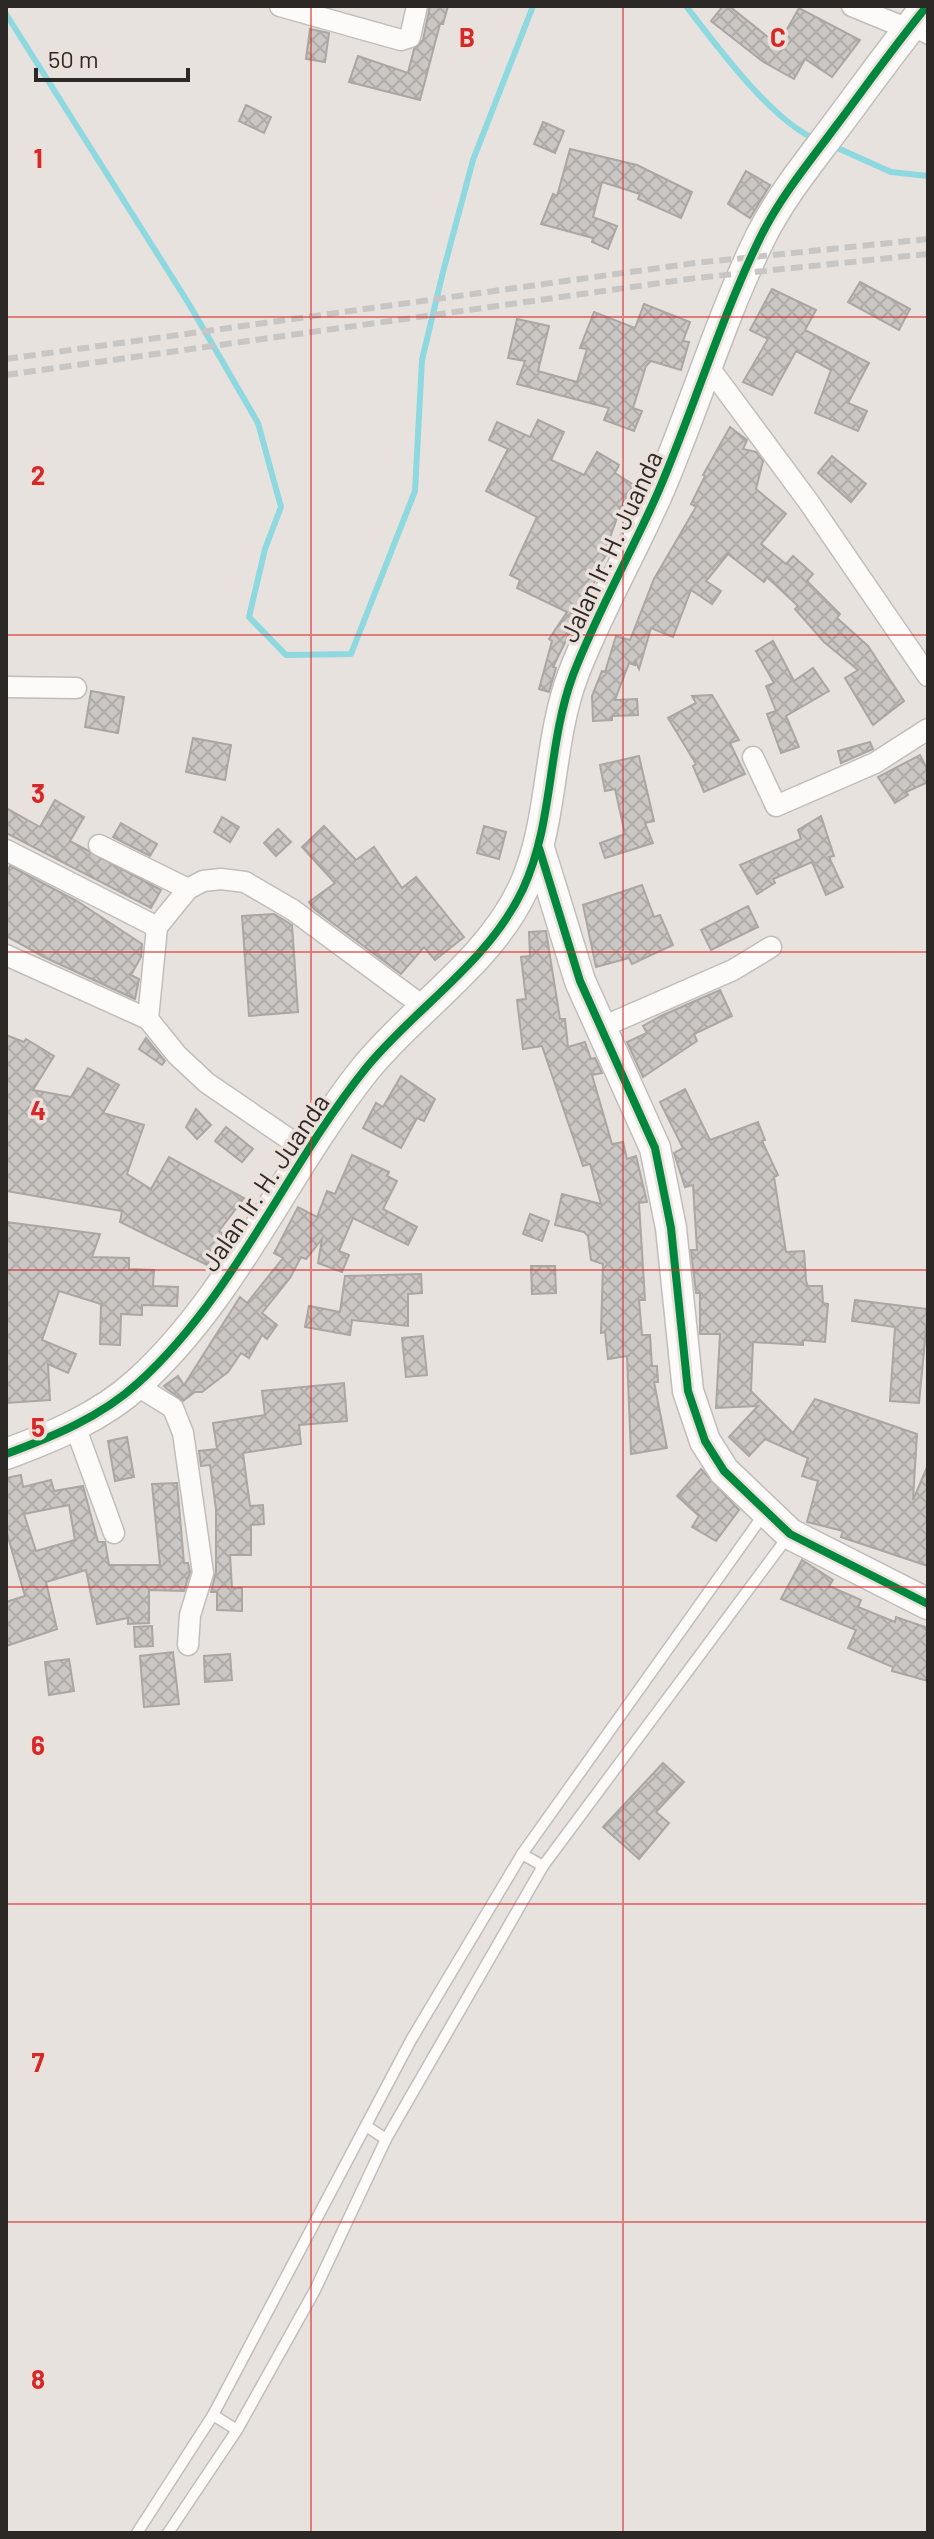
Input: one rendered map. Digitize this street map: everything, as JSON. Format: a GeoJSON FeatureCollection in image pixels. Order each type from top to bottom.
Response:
{"type":"FeatureCollection","features":[{"type":"Feature","properties":{"kind":"street"},"geometry":{"type":"LineString","coordinates":[[280,6],[343,14],[406,39],[410,37],[417,6]]}},
{"type":"Feature","properties":{"kind":"street"},"geometry":{"type":"LineString","coordinates":[[852,6],[918,34]]}},
{"type":"Feature","properties":{"kind":"street","name":"Jalan Ir. H. Juanda"},"geometry":{"type":"LineString","coordinates":[[6,1454],[75,1426],[136,1385],[183,1334],[252,1242],[308,1152],[365,1070],[424,1007],[476,958],[498,931],[522,891],[539,848],[555,742],[573,675],[653,505],[762,234],[797,179],[873,76],[918,34],[927,6]]}},
{"type":"Feature","properties":{"kind":"street"},"geometry":{"type":"LineString","coordinates":[[708,366],[808,501],[928,676]]}},
{"type":"Feature","properties":{"kind":"street"},"geometry":{"type":"LineString","coordinates":[[6,687],[76,688]]}},
{"type":"Feature","properties":{"kind":"street"},"geometry":{"type":"LineString","coordinates":[[753,757],[774,805],[779,806],[875,763],[928,729]]}},
{"type":"Feature","properties":{"kind":"street"},"geometry":{"type":"LineString","coordinates":[[99,845],[188,889]]}},
{"type":"Feature","properties":{"kind":"street"},"geometry":{"type":"LineString","coordinates":[[539,848],[580,981],[645,1123],[662,1177],[693,1412],[705,1441],[724,1471],[764,1513],[790,1534],[928,1604]]}},
{"type":"Feature","properties":{"kind":"street"},"geometry":{"type":"LineString","coordinates":[[6,850],[157,927]]}},
{"type":"Feature","properties":{"kind":"street"},"geometry":{"type":"LineString","coordinates":[[148,1019],[157,927],[188,889],[203,881],[245,882],[293,910],[424,1007]]}},
{"type":"Feature","properties":{"kind":"street"},"geometry":{"type":"LineString","coordinates":[[600,1028],[733,970],[771,947]]}},
{"type":"Feature","properties":{"kind":"street"},"geometry":{"type":"LineString","coordinates":[[6,955],[148,1019],[177,1055],[207,1083],[308,1152]]}},
{"type":"Feature","properties":{"kind":"street"},"geometry":{"type":"LineString","coordinates":[[136,1385],[173,1408],[183,1433],[203,1573],[190,1615],[188,1645]]}},
{"type":"Feature","properties":{"kind":"street"},"geometry":{"type":"LineString","coordinates":[[75,1426],[114,1533]]}},
{"type":"Feature","properties":{"kind":"lane"},"geometry":{"type":"LineString","coordinates":[[137,2533],[213,2415],[411,2040],[522,1854],[764,1513]]}},
{"type":"Feature","properties":{"kind":"lane"},"geometry":{"type":"LineString","coordinates":[[168,2533],[237,2430],[315,2290],[386,2139],[543,1866],[790,1534]]}},
{"type":"Feature","properties":{"kind":"lane"},"geometry":{"type":"LineString","coordinates":[[522,1854],[543,1866]]}},
{"type":"Feature","properties":{"kind":"lane"},"geometry":{"type":"LineString","coordinates":[[366,2126],[386,2139]]}},
{"type":"Feature","properties":{"kind":"lane"},"geometry":{"type":"LineString","coordinates":[[213,2415],[237,2430]]}},
{"type":"Feature","properties":{"kind":"building"},"geometry":{"type":"Polygon","coordinates":[[[430,6],[448,6],[443,24],[440,24],[420,100],[349,82],[358,56],[408,73],[414,49],[423,40],[430,6]]]}},
{"type":"Feature","properties":{"kind":"building"},"geometry":{"type":"Polygon","coordinates":[[[723,6],[729,6],[778,45],[799,8],[860,40],[832,77],[805,59],[794,79],[762,61],[711,21],[723,6]]]}},
{"type":"Feature","properties":{"kind":"building"},"geometry":{"type":"Polygon","coordinates":[[[310,29],[329,33],[325,62],[306,59],[310,29]]]}},
{"type":"Feature","properties":{"kind":"building"},"geometry":{"type":"Polygon","coordinates":[[[246,105],[271,117],[264,133],[239,121],[246,105]]]}},
{"type":"Feature","properties":{"kind":"building"},"geometry":{"type":"Polygon","coordinates":[[[543,122],[564,131],[555,153],[534,144],[543,122]]]}},
{"type":"Feature","properties":{"kind":"building"},"geometry":{"type":"Polygon","coordinates":[[[570,149],[637,165],[692,192],[681,218],[638,199],[640,194],[602,182],[593,217],[617,226],[608,249],[592,242],[593,238],[541,224],[553,194],[557,196],[570,149]]]}},
{"type":"Feature","properties":{"kind":"building"},"geometry":{"type":"Polygon","coordinates":[[[746,171],[770,185],[750,218],[728,204],[746,171]]]}},
{"type":"Feature","properties":{"kind":"building"},"geometry":{"type":"Polygon","coordinates":[[[860,282],[910,309],[899,330],[848,302],[860,282]]]}},
{"type":"Feature","properties":{"kind":"building"},"geometry":{"type":"Polygon","coordinates":[[[772,289],[816,310],[805,330],[869,363],[848,403],[867,411],[858,431],[815,413],[831,370],[796,351],[772,395],[743,382],[768,339],[750,330],[772,289]]]}},
{"type":"Feature","properties":{"kind":"building"},"geometry":{"type":"Polygon","coordinates":[[[644,304],[690,322],[683,341],[689,342],[681,370],[651,361],[646,366],[633,408],[642,411],[634,431],[604,420],[609,408],[517,384],[525,361],[508,358],[517,319],[549,326],[538,371],[577,382],[587,349],[580,348],[594,312],[635,328],[644,304]]]}},
{"type":"Feature","properties":{"kind":"building"},"geometry":{"type":"Polygon","coordinates":[[[538,420],[564,432],[551,460],[584,475],[597,452],[619,465],[615,473],[634,485],[621,507],[608,543],[613,546],[592,575],[597,577],[553,667],[556,668],[549,692],[539,689],[552,641],[549,639],[567,612],[517,588],[520,580],[510,575],[537,517],[486,491],[508,449],[489,440],[497,422],[530,437],[538,420]]]}},
{"type":"Feature","properties":{"kind":"building"},"geometry":{"type":"Polygon","coordinates":[[[730,427],[747,440],[743,449],[756,452],[763,461],[756,489],[786,514],[761,544],[786,564],[793,556],[813,574],[807,581],[840,614],[837,618],[868,646],[904,701],[873,725],[845,678],[858,670],[824,642],[795,609],[798,606],[767,577],[764,582],[728,554],[706,581],[721,591],[712,604],[691,590],[673,637],[651,628],[639,669],[635,660],[635,665],[629,663],[615,700],[637,699],[638,715],[612,716],[612,720],[593,721],[592,696],[602,671],[605,672],[616,636],[630,640],[654,579],[696,507],[691,504],[703,475],[730,427]]]}},
{"type":"Feature","properties":{"kind":"building"},"geometry":{"type":"Polygon","coordinates":[[[832,456],[866,484],[851,502],[818,473],[832,456]]]}},
{"type":"Feature","properties":{"kind":"building"},"geometry":{"type":"Polygon","coordinates":[[[773,641],[794,681],[813,668],[829,691],[786,716],[799,747],[781,753],[767,714],[776,711],[766,686],[774,683],[756,651],[773,641]]]}},
{"type":"Feature","properties":{"kind":"building"},"geometry":{"type":"Polygon","coordinates":[[[91,691],[124,697],[118,733],[85,727],[91,691]]]}},
{"type":"Feature","properties":{"kind":"building"},"geometry":{"type":"Polygon","coordinates":[[[712,695],[739,740],[730,743],[745,774],[704,792],[693,766],[696,764],[668,718],[696,703],[692,696],[712,695]]]}},
{"type":"Feature","properties":{"kind":"building"},"geometry":{"type":"Polygon","coordinates":[[[193,738],[231,745],[225,780],[186,772],[193,738]]]}},
{"type":"Feature","properties":{"kind":"building"},"geometry":{"type":"Polygon","coordinates":[[[870,742],[873,749],[841,763],[838,751],[870,742]]]}},
{"type":"Feature","properties":{"kind":"building"},"geometry":{"type":"Polygon","coordinates":[[[920,755],[928,771],[928,782],[906,792],[908,795],[895,803],[878,777],[920,755]]]}},
{"type":"Feature","properties":{"kind":"building"},"geometry":{"type":"Polygon","coordinates":[[[639,756],[654,821],[645,823],[653,843],[605,858],[600,843],[625,834],[615,789],[605,791],[600,765],[639,756]]]}},
{"type":"Feature","properties":{"kind":"building"},"geometry":{"type":"Polygon","coordinates":[[[55,800],[84,817],[70,841],[161,890],[151,908],[6,833],[6,808],[40,827],[55,800]]]}},
{"type":"Feature","properties":{"kind":"building"},"geometry":{"type":"Polygon","coordinates":[[[821,816],[834,856],[829,857],[843,887],[826,895],[812,862],[773,879],[775,883],[757,894],[740,865],[801,839],[798,830],[821,816]]]}},
{"type":"Feature","properties":{"kind":"building"},"geometry":{"type":"Polygon","coordinates":[[[222,817],[239,827],[230,842],[214,832],[222,817]]]}},
{"type":"Feature","properties":{"kind":"building"},"geometry":{"type":"Polygon","coordinates":[[[121,823],[157,844],[150,856],[113,837],[121,823]]]}},
{"type":"Feature","properties":{"kind":"building"},"geometry":{"type":"Polygon","coordinates":[[[324,826],[356,860],[374,847],[402,888],[416,877],[464,937],[435,960],[424,947],[401,974],[314,909],[309,902],[335,883],[302,847],[324,826]]]}},
{"type":"Feature","properties":{"kind":"building"},"geometry":{"type":"Polygon","coordinates":[[[484,826],[506,832],[499,859],[477,853],[484,826]]]}},
{"type":"Feature","properties":{"kind":"building"},"geometry":{"type":"Polygon","coordinates":[[[278,829],[291,842],[276,856],[264,843],[278,829]]]}},
{"type":"Feature","properties":{"kind":"building"},"geometry":{"type":"Polygon","coordinates":[[[10,866],[77,901],[142,944],[141,957],[131,975],[139,979],[135,999],[6,936],[6,873],[10,866]]]}},
{"type":"Feature","properties":{"kind":"building"},"geometry":{"type":"Polygon","coordinates":[[[642,885],[654,917],[660,915],[673,945],[632,964],[629,958],[596,967],[583,905],[642,885]]]}},
{"type":"Feature","properties":{"kind":"building"},"geometry":{"type":"Polygon","coordinates":[[[748,906],[758,927],[711,950],[701,930],[748,906]]]}},
{"type":"Feature","properties":{"kind":"building"},"geometry":{"type":"Polygon","coordinates":[[[274,914],[292,925],[298,1012],[249,1016],[242,916],[274,914]]]}},
{"type":"Feature","properties":{"kind":"building"},"geometry":{"type":"Polygon","coordinates":[[[546,931],[560,1019],[565,1019],[568,1047],[585,1042],[591,1059],[595,1058],[602,1073],[592,1075],[612,1144],[623,1142],[627,1159],[636,1156],[647,1202],[639,1203],[645,1300],[639,1300],[642,1335],[650,1335],[652,1366],[657,1366],[658,1382],[654,1382],[667,1448],[631,1454],[627,1356],[608,1359],[605,1332],[601,1333],[603,1264],[591,1260],[588,1236],[584,1232],[555,1225],[562,1194],[601,1204],[590,1164],[583,1166],[542,1046],[523,1049],[517,1000],[526,999],[521,957],[530,956],[529,932],[546,931]]]}},
{"type":"Feature","properties":{"kind":"building"},"geometry":{"type":"Polygon","coordinates":[[[720,990],[732,1016],[694,1034],[697,1041],[643,1077],[627,1042],[647,1033],[643,1026],[720,990]]]}},
{"type":"Feature","properties":{"kind":"building"},"geometry":{"type":"Polygon","coordinates":[[[6,1035],[24,1042],[26,1039],[54,1056],[33,1090],[71,1097],[88,1068],[119,1085],[103,1113],[144,1125],[127,1174],[151,1189],[169,1157],[244,1198],[219,1231],[223,1234],[207,1265],[120,1222],[122,1211],[6,1191],[6,1035]]]}},
{"type":"Feature","properties":{"kind":"building"},"geometry":{"type":"Polygon","coordinates":[[[146,1038],[165,1061],[162,1065],[139,1049],[146,1038]]]}},
{"type":"Feature","properties":{"kind":"building"},"geometry":{"type":"Polygon","coordinates":[[[401,1076],[435,1099],[424,1121],[417,1118],[401,1148],[363,1128],[376,1103],[383,1107],[401,1076]]]}},
{"type":"Feature","properties":{"kind":"building"},"geometry":{"type":"Polygon","coordinates":[[[685,1089],[710,1140],[758,1122],[765,1140],[762,1141],[778,1175],[774,1177],[786,1252],[804,1251],[808,1286],[822,1286],[823,1303],[828,1304],[825,1342],[803,1340],[803,1345],[753,1342],[751,1391],[793,1433],[815,1399],[917,1434],[913,1500],[928,1465],[928,1566],[841,1537],[843,1531],[807,1522],[818,1481],[802,1476],[808,1458],[765,1439],[749,1456],[729,1437],[758,1406],[716,1408],[720,1334],[700,1334],[700,1293],[696,1293],[691,1250],[697,1250],[693,1185],[685,1187],[674,1153],[683,1148],[660,1102],[685,1089]]]}},
{"type":"Feature","properties":{"kind":"building"},"geometry":{"type":"Polygon","coordinates":[[[196,1109],[211,1125],[197,1139],[186,1127],[196,1109]]]}},
{"type":"Feature","properties":{"kind":"building"},"geometry":{"type":"Polygon","coordinates":[[[226,1127],[253,1149],[242,1162],[215,1141],[226,1127]]]}},
{"type":"Feature","properties":{"kind":"building"},"geometry":{"type":"Polygon","coordinates":[[[352,1155],[389,1172],[387,1176],[397,1181],[383,1209],[417,1227],[408,1245],[353,1218],[339,1251],[349,1255],[342,1272],[318,1263],[322,1239],[306,1259],[301,1257],[290,1278],[262,1313],[277,1325],[267,1339],[262,1335],[249,1358],[241,1353],[228,1372],[202,1392],[195,1392],[183,1401],[164,1386],[178,1376],[184,1385],[240,1297],[247,1303],[283,1258],[274,1253],[298,1207],[317,1217],[327,1191],[335,1194],[352,1155]]]}},
{"type":"Feature","properties":{"kind":"building"},"geometry":{"type":"Polygon","coordinates":[[[530,1214],[549,1221],[542,1241],[523,1234],[530,1214]]]}},
{"type":"Feature","properties":{"kind":"building"},"geometry":{"type":"Polygon","coordinates":[[[6,1222],[100,1234],[92,1257],[129,1258],[129,1269],[154,1270],[153,1286],[178,1287],[177,1306],[142,1305],[142,1315],[121,1314],[120,1345],[100,1344],[101,1304],[59,1291],[42,1340],[76,1354],[68,1373],[48,1364],[50,1400],[6,1403],[6,1222]]]}},
{"type":"Feature","properties":{"kind":"building"},"geometry":{"type":"Polygon","coordinates":[[[531,1266],[555,1266],[556,1293],[532,1294],[531,1266]]]}},
{"type":"Feature","properties":{"kind":"building"},"geometry":{"type":"Polygon","coordinates":[[[421,1274],[422,1293],[408,1294],[408,1326],[352,1320],[350,1335],[305,1327],[309,1306],[340,1312],[345,1276],[421,1274]]]}},
{"type":"Feature","properties":{"kind":"building"},"geometry":{"type":"Polygon","coordinates":[[[855,1300],[928,1309],[919,1403],[890,1401],[895,1327],[852,1321],[855,1300]]]}},
{"type":"Feature","properties":{"kind":"building"},"geometry":{"type":"Polygon","coordinates":[[[423,1336],[427,1375],[406,1377],[402,1338],[423,1336]]]}},
{"type":"Feature","properties":{"kind":"building"},"geometry":{"type":"Polygon","coordinates":[[[344,1383],[347,1421],[299,1425],[301,1444],[243,1453],[250,1506],[263,1505],[264,1524],[251,1525],[251,1555],[230,1555],[232,1588],[242,1588],[242,1611],[217,1610],[217,1592],[211,1592],[216,1572],[216,1509],[210,1465],[201,1466],[199,1451],[217,1449],[213,1423],[265,1415],[262,1391],[344,1383]]]}},
{"type":"Feature","properties":{"kind":"building"},"geometry":{"type":"Polygon","coordinates":[[[127,1437],[134,1477],[115,1481],[108,1441],[127,1437]]]}},
{"type":"Feature","properties":{"kind":"building"},"geometry":{"type":"Polygon","coordinates":[[[701,1469],[739,1510],[716,1541],[692,1527],[699,1516],[677,1496],[701,1469]]]}},
{"type":"Feature","properties":{"kind":"building"},"geometry":{"type":"Polygon","coordinates":[[[21,1475],[23,1487],[51,1480],[54,1491],[83,1486],[98,1542],[105,1542],[109,1565],[160,1565],[152,1484],[177,1483],[184,1563],[188,1563],[190,1572],[184,1591],[149,1590],[149,1623],[128,1624],[128,1618],[97,1624],[86,1570],[46,1582],[57,1629],[6,1646],[6,1602],[25,1596],[6,1530],[6,1478],[21,1475]],[[69,1505],[24,1514],[36,1551],[75,1540],[69,1505]]]}},
{"type":"Feature","properties":{"kind":"building"},"geometry":{"type":"Polygon","coordinates":[[[802,1560],[833,1580],[829,1586],[861,1600],[858,1607],[895,1622],[896,1617],[928,1628],[928,1681],[892,1671],[893,1667],[848,1648],[856,1630],[781,1599],[802,1560]]]}},
{"type":"Feature","properties":{"kind":"building"},"geometry":{"type":"Polygon","coordinates":[[[152,1626],[153,1646],[135,1647],[134,1627],[152,1626]]]}},
{"type":"Feature","properties":{"kind":"building"},"geometry":{"type":"Polygon","coordinates":[[[173,1652],[179,1704],[144,1707],[140,1656],[173,1652]]]}},
{"type":"Feature","properties":{"kind":"building"},"geometry":{"type":"Polygon","coordinates":[[[230,1654],[232,1680],[205,1682],[204,1656],[230,1654]]]}},
{"type":"Feature","properties":{"kind":"building"},"geometry":{"type":"Polygon","coordinates":[[[69,1659],[74,1691],[49,1695],[45,1662],[69,1659]]]}},
{"type":"Feature","properties":{"kind":"building"},"geometry":{"type":"Polygon","coordinates":[[[663,1763],[684,1782],[656,1812],[669,1823],[639,1859],[603,1827],[663,1763]]]}},
{"type":"Feature","properties":{"kind":"waterway"},"geometry":{"type":"LineString","coordinates":[[6,14],[189,304],[258,423],[281,507],[265,549],[249,617],[286,655],[351,654],[415,491],[422,360],[443,272],[473,160],[533,6]]}},
{"type":"Feature","properties":{"kind":"waterway"},"geometry":{"type":"LineString","coordinates":[[686,6],[763,99],[780,116],[815,139]]}},
{"type":"Feature","properties":{"kind":"waterway"},"geometry":{"type":"LineString","coordinates":[[833,146],[891,172],[928,176]]}},
{"type":"Feature","properties":{"kind":"railway"},"geometry":{"type":"LineString","coordinates":[[6,359],[695,263],[928,239]]}},
{"type":"Feature","properties":{"kind":"railway"},"geometry":{"type":"LineString","coordinates":[[6,375],[696,278],[928,254]]}},
{"type":"Feature","properties":{"kind":"cycle path"},"geometry":{"type":"LineString","coordinates":[[6,1454],[58,1433],[108,1406],[138,1383],[172,1348],[231,1271],[310,1147],[366,1068],[471,962],[508,915],[533,863],[546,810],[559,729],[573,675],[659,490],[747,267],[769,221],[787,193],[927,6]]}},
{"type":"Feature","properties":{"kind":"cycle path"},"geometry":{"type":"LineString","coordinates":[[539,848],[580,981],[655,1148],[671,1228],[688,1391],[705,1441],[724,1471],[790,1534],[928,1604]]}}]}
